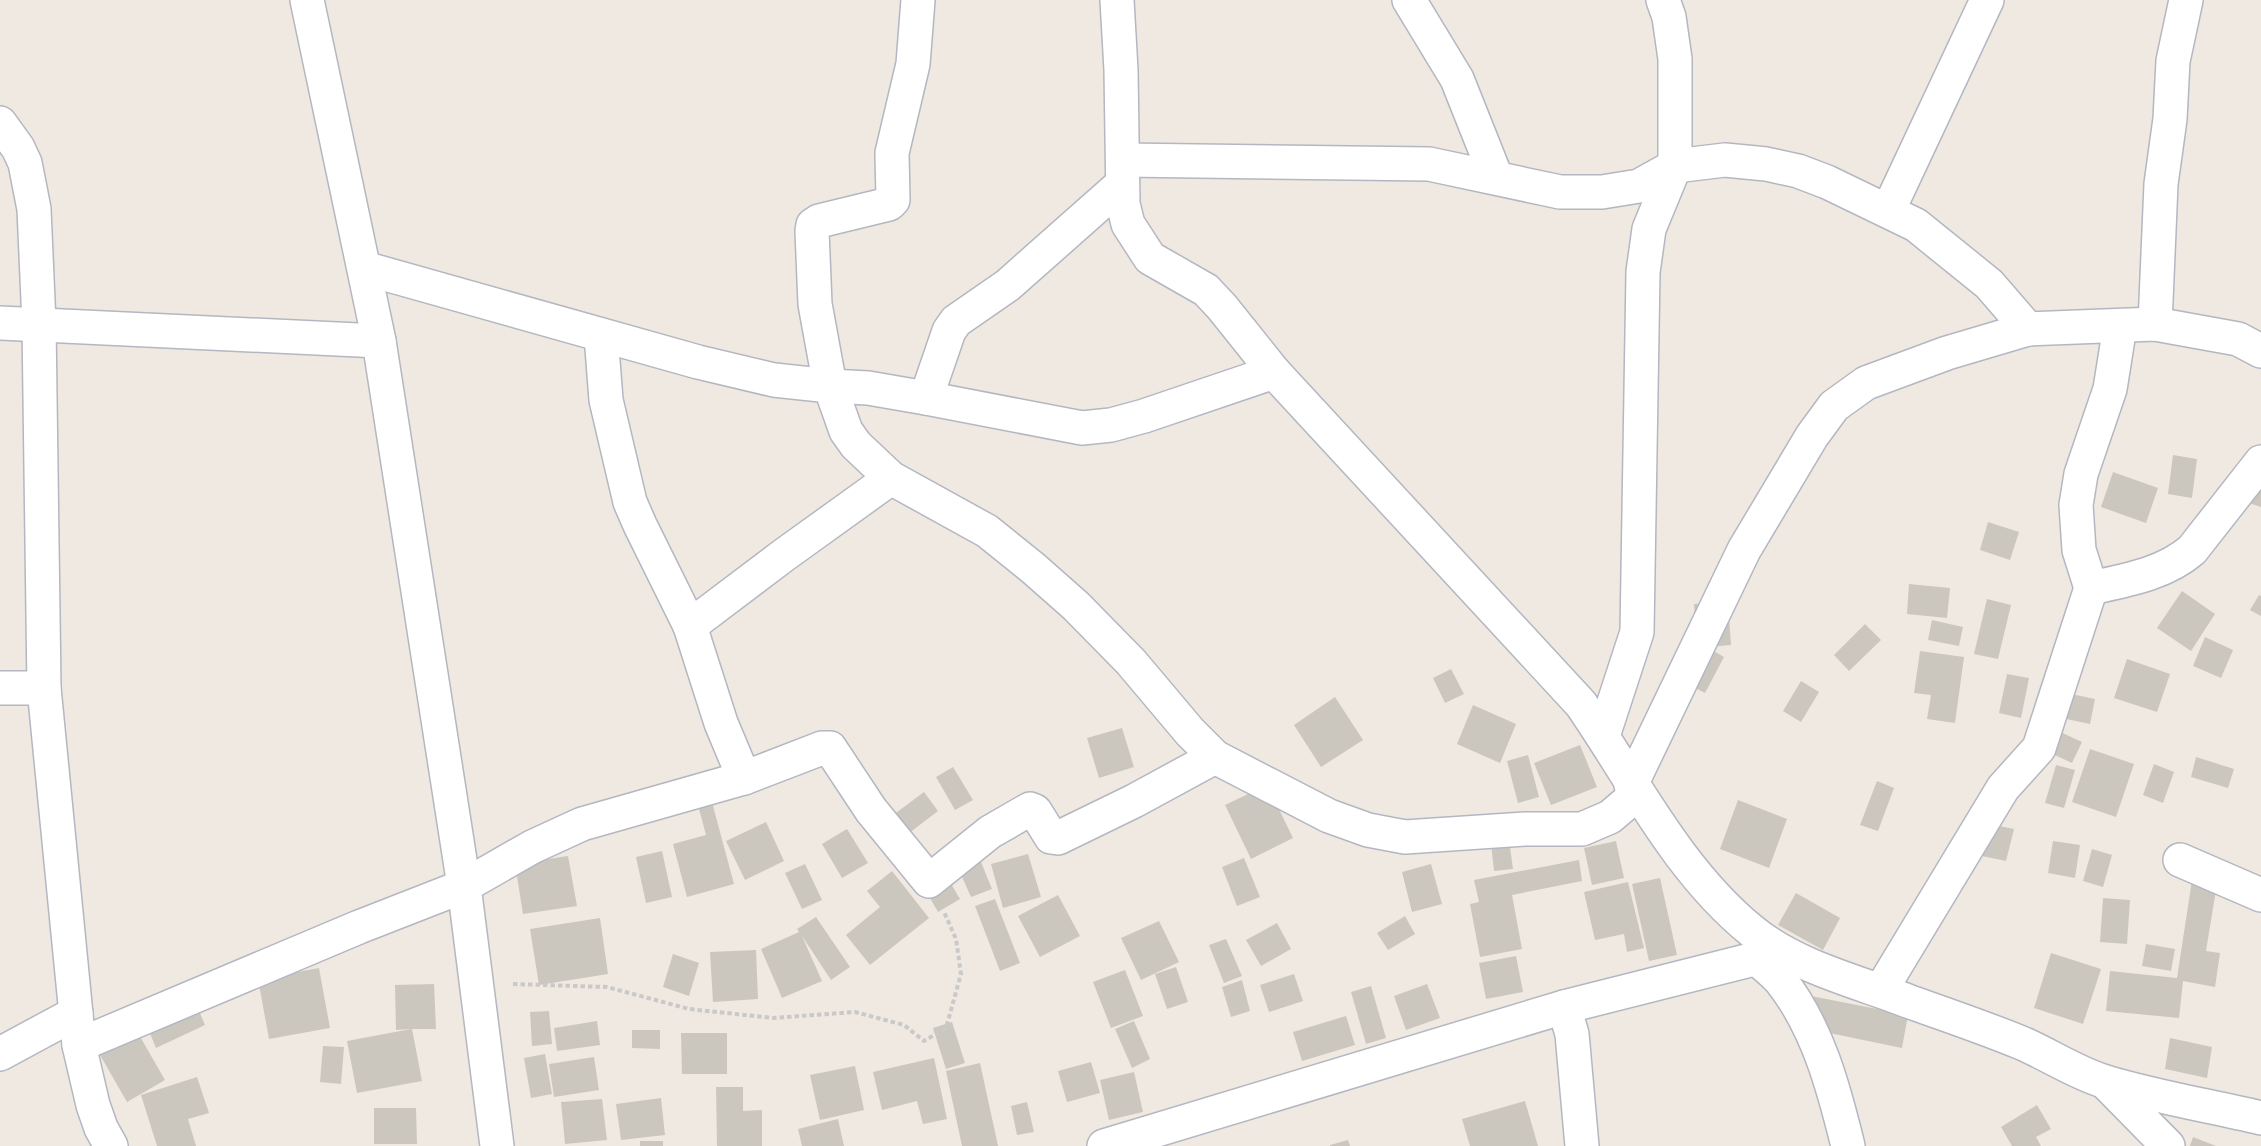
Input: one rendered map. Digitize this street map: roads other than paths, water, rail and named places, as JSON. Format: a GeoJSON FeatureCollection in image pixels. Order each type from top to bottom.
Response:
{"type":"FeatureCollection","features":[{"type":"Feature","properties":{"kind":"street"},"geometry":{"type":"LineString","coordinates":[[307,0],[379,341],[464,886],[497,1146]]}},
{"type":"Feature","properties":{"kind":"street"},"geometry":{"type":"LineString","coordinates":[[918,0],[913,64],[892,153],[893,200],[889,204],[819,221],[813,225],[812,231],[815,304],[830,386],[851,438],[891,478],[987,531],[1033,568],[1076,606],[1131,662],[1190,732],[1215,757],[1329,816],[1368,830],[1404,837],[1582,829],[1610,817],[1634,789],[1744,550],[1812,436],[1834,406],[1866,382],[1947,353],[2028,328],[2155,324],[2253,343]]}},
{"type":"Feature","properties":{"kind":"street"},"geometry":{"type":"LineString","coordinates":[[1117,0],[1123,204],[1128,224],[1150,258],[1206,290],[1274,372],[1581,704],[1634,789],[1703,881],[1753,932],[1770,955],[1779,979],[1810,1029],[1838,1105],[1848,1146]]}},
{"type":"Feature","properties":{"kind":"street"},"geometry":{"type":"LineString","coordinates":[[1409,0],[1457,79],[1496,177]]}},
{"type":"Feature","properties":{"kind":"street"},"geometry":{"type":"LineString","coordinates":[[1603,736],[1636,632],[1643,272],[1649,229],[1675,166],[1675,59],[1670,17],[1663,0]]}},
{"type":"Feature","properties":{"kind":"street"},"geometry":{"type":"LineString","coordinates":[[1888,211],[1987,0]]}},
{"type":"Feature","properties":{"kind":"street"},"geometry":{"type":"LineString","coordinates":[[2155,324],[2162,184],[2170,119],[2173,61],[2186,0]]}},
{"type":"Feature","properties":{"kind":"street"},"geometry":{"type":"LineString","coordinates":[[0,123],[21,156],[32,189],[39,323],[44,688],[78,1029],[93,1106],[111,1146]]}},
{"type":"Feature","properties":{"kind":"street"},"geometry":{"type":"LineString","coordinates":[[926,398],[949,331],[956,321],[1008,285],[1123,172],[1429,164],[1560,192],[1602,192],[1639,186],[1675,166],[1725,160],[1766,164],[1798,171],[1827,182],[1916,225],[1956,255],[1989,284],[2028,328]]}},
{"type":"Feature","properties":{"kind":"street"},"geometry":{"type":"LineString","coordinates":[[364,268],[698,362],[774,380],[867,388],[1082,428],[1111,425],[1144,416],[1274,372]]}},
{"type":"Feature","properties":{"kind":"street"},"geometry":{"type":"LineString","coordinates":[[0,323],[39,323],[379,341]]}},
{"type":"Feature","properties":{"kind":"street"},"geometry":{"type":"LineString","coordinates":[[1881,990],[2003,788],[2039,748],[2091,588],[2079,550],[2076,505],[2081,474],[2110,389],[2120,326]]}},
{"type":"Feature","properties":{"kind":"street"},"geometry":{"type":"LineString","coordinates":[[601,335],[606,400],[630,502],[690,626],[721,723],[744,778]]}},
{"type":"Feature","properties":{"kind":"street"},"geometry":{"type":"LineString","coordinates":[[2091,588],[2136,578],[2179,561],[2192,550],[2261,462]]}},
{"type":"Feature","properties":{"kind":"street"},"geometry":{"type":"LineString","coordinates":[[690,626],[891,478]]}},
{"type":"Feature","properties":{"kind":"street"},"geometry":{"type":"LineString","coordinates":[[0,688],[44,688]]}},
{"type":"Feature","properties":{"kind":"street"},"geometry":{"type":"LineString","coordinates":[[0,1054],[78,1029],[359,927],[464,886],[532,847],[582,825],[744,778],[822,748],[830,748],[871,810],[929,881],[990,832],[1030,810],[1035,811],[1051,837],[1058,838],[1134,801],[1215,757]]}},
{"type":"Feature","properties":{"kind":"street"},"geometry":{"type":"LineString","coordinates":[[2180,860],[2261,895]]}},
{"type":"Feature","properties":{"kind":"street"},"geometry":{"type":"LineString","coordinates":[[1104,1146],[1564,1007],[1770,955],[1881,990],[2022,1044],[2105,1082],[2261,1118]]}},
{"type":"Feature","properties":{"kind":"street"},"geometry":{"type":"LineString","coordinates":[[1564,1007],[1572,1034],[1582,1146]]}},
{"type":"Feature","properties":{"kind":"street"},"geometry":{"type":"LineString","coordinates":[[2105,1082],[2168,1146]]}}]}
